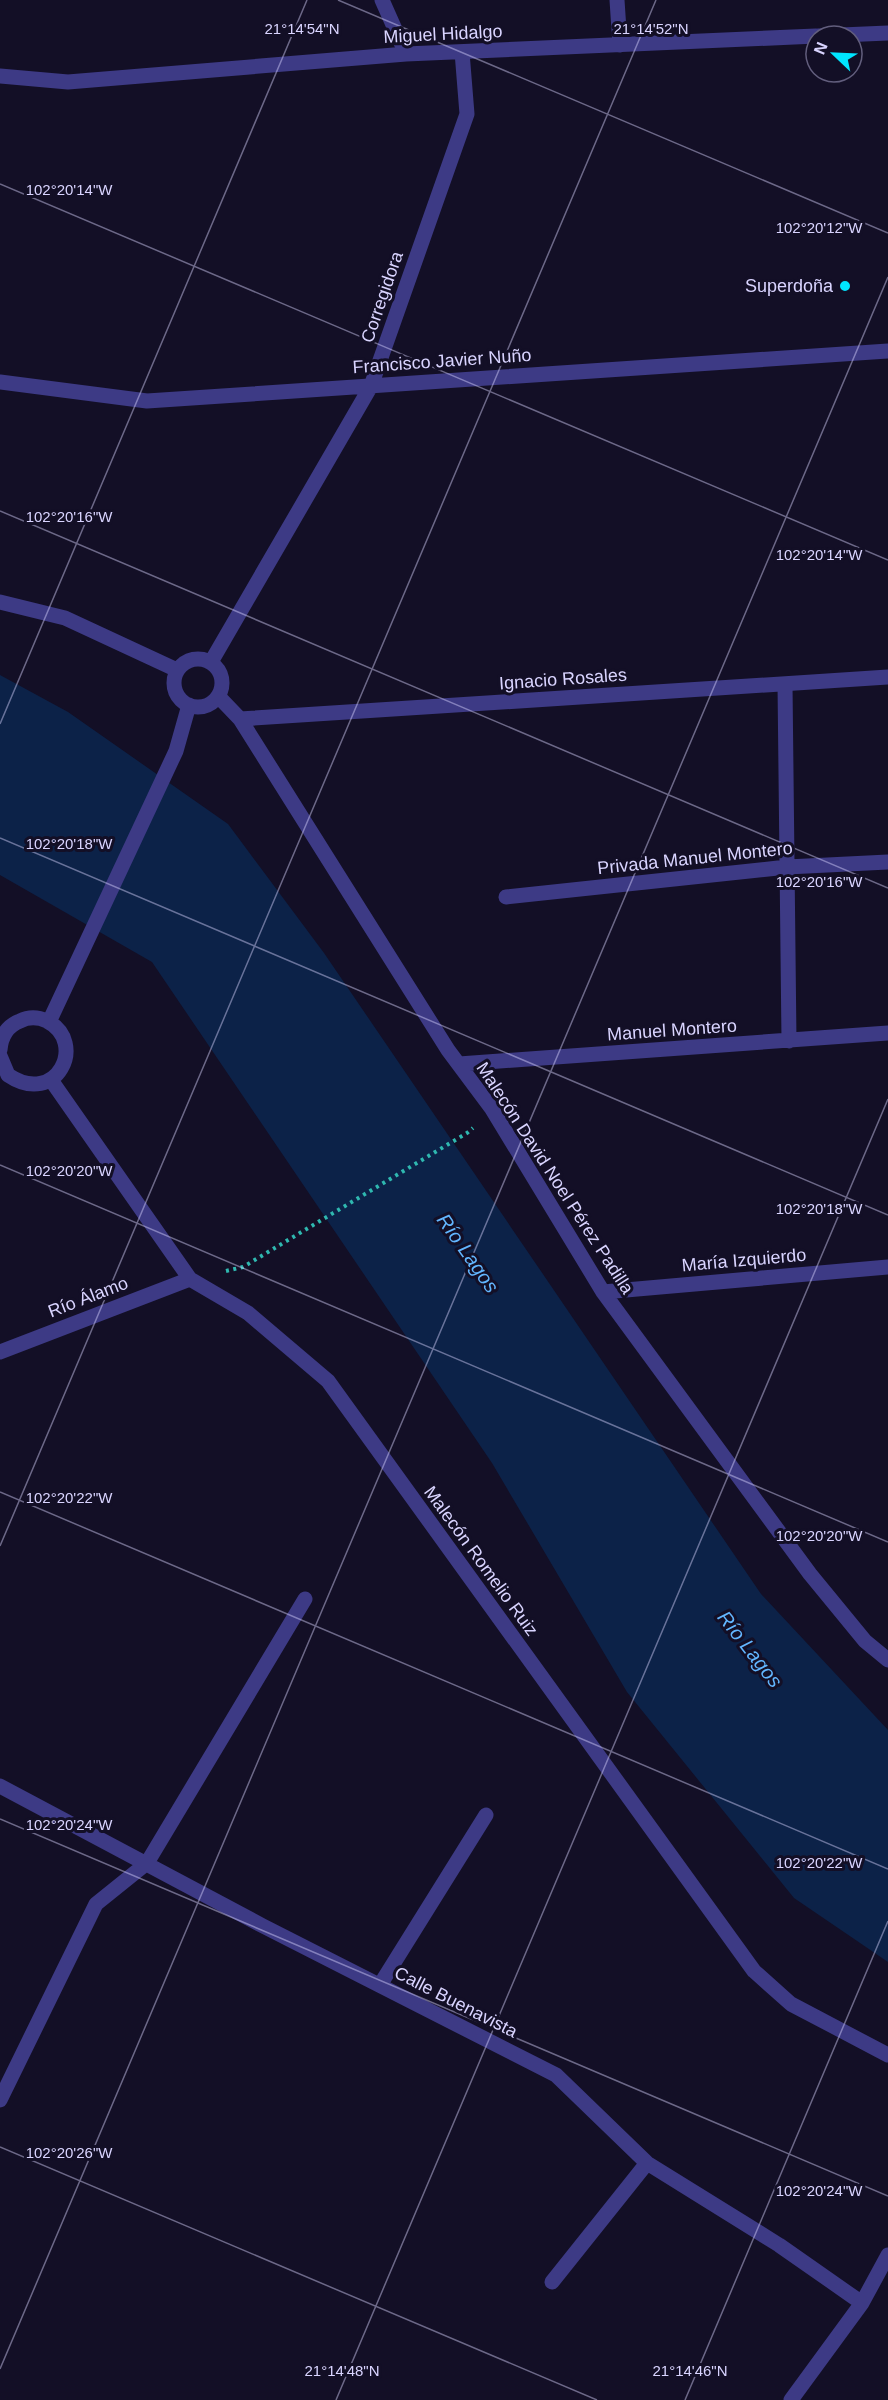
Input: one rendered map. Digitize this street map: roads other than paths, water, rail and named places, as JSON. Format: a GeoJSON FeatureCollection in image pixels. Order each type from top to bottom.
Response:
{"type":"FeatureCollection","features":[{"type":"Feature","properties":{"kind":"street"},"geometry":{"type":"LineString","coordinates":[[382,0],[406,54]]}},
{"type":"Feature","properties":{"kind":"street"},"geometry":{"type":"LineString","coordinates":[[617,0],[620,45]]}},
{"type":"Feature","properties":{"kind":"street","name":"Miguel Hidalgo"},"geometry":{"type":"LineString","coordinates":[[864,34],[888,33]]}},
{"type":"Feature","properties":{"kind":"street","name":"Miguel Hidalgo"},"geometry":{"type":"LineString","coordinates":[[0,76],[68,82],[406,54],[804,37]]}},
{"type":"Feature","properties":{"kind":"street","name":"Corregidora"},"geometry":{"type":"LineString","coordinates":[[211,662],[371,386],[467,114],[462,52]]}},
{"type":"Feature","properties":{"kind":"street","name":"Francisco Javier Nuño"},"geometry":{"type":"LineString","coordinates":[[0,382],[147,401],[888,351]]}},
{"type":"Feature","properties":{"kind":"street"},"geometry":{"type":"LineString","coordinates":[[0,602],[65,618],[177,670]]}},
{"type":"Feature","properties":{"kind":"street"},"geometry":{"type":"LineString","coordinates":[[196,658],[211,662],[217,668],[222,682],[218,696],[205,706],[189,705],[182,701],[174,690],[177,670],[189,660],[196,658]]}},
{"type":"Feature","properties":{"kind":"street","name":"Ignacio Rosales"},"geometry":{"type":"LineString","coordinates":[[240,719],[888,677]]}},
{"type":"Feature","properties":{"kind":"street"},"geometry":{"type":"LineString","coordinates":[[785,684],[789,1041]]}},
{"type":"Feature","properties":{"kind":"street","name":"Malecón David Noel Pérez Padilla"},"geometry":{"type":"LineString","coordinates":[[218,696],[240,719],[448,1050],[492,1109],[603,1292],[810,1574],[865,1641],[888,1659]]}},
{"type":"Feature","properties":{"kind":"street"},"geometry":{"type":"LineString","coordinates":[[49,1022],[176,751],[189,705]]}},
{"type":"Feature","properties":{"kind":"street","name":"Privada Manuel Montero"},"geometry":{"type":"LineString","coordinates":[[506,897],[787,867],[888,862]]}},
{"type":"Feature","properties":{"kind":"street"},"geometry":{"type":"LineString","coordinates":[[0,1050],[3,1031],[20,1020],[40,1018],[58,1029],[64,1039],[66,1050],[65,1062],[59,1072],[51,1080],[40,1084],[29,1085],[18,1082],[8,1075],[0,1056]]}},
{"type":"Feature","properties":{"kind":"street","name":"Manuel Montero"},"geometry":{"type":"LineString","coordinates":[[459,1065],[888,1033]]}},
{"type":"Feature","properties":{"kind":"street","name":"Malecón Romelio Ruiz"},"geometry":{"type":"LineString","coordinates":[[51,1080],[190,1279],[248,1313],[328,1381],[754,1971],[791,2004],[888,2055]]}},
{"type":"Feature","properties":{"kind":"street","name":"María Izquierdo"},"geometry":{"type":"LineString","coordinates":[[603,1292],[888,1267]]}},
{"type":"Feature","properties":{"kind":"street","name":"Río Álamo"},"geometry":{"type":"LineString","coordinates":[[0,1352],[190,1279]]}},
{"type":"Feature","properties":{"kind":"street"},"geometry":{"type":"LineString","coordinates":[[0,2100],[96,1904],[147,1863],[305,1599]]}},
{"type":"Feature","properties":{"kind":"street","name":"Calle Buenavista"},"geometry":{"type":"LineString","coordinates":[[0,1786],[556,2075],[647,2163],[779,2246],[862,2303]]}},
{"type":"Feature","properties":{"kind":"street"},"geometry":{"type":"LineString","coordinates":[[380,1985],[486,1815]]}},
{"type":"Feature","properties":{"kind":"street"},"geometry":{"type":"LineString","coordinates":[[552,2282],[647,2163]]}},
{"type":"Feature","properties":{"kind":"street"},"geometry":{"type":"LineString","coordinates":[[791,2400],[862,2303],[888,2255]]}},
{"type":"Feature","properties":{"kind":"water","name":"Río Lagos"},"geometry":{"type":"Polygon","coordinates":[[[0,675],[68,712],[228,824],[324,953],[761,1594],[888,1730],[888,1962],[794,1898],[627,1692],[492,1463],[152,962],[0,875],[0,675]]]}},
{"type":"Feature","properties":{"kind":"place","name":"Superdoña"},"geometry":{"type":"Point","coordinates":[845,286]}}]}
